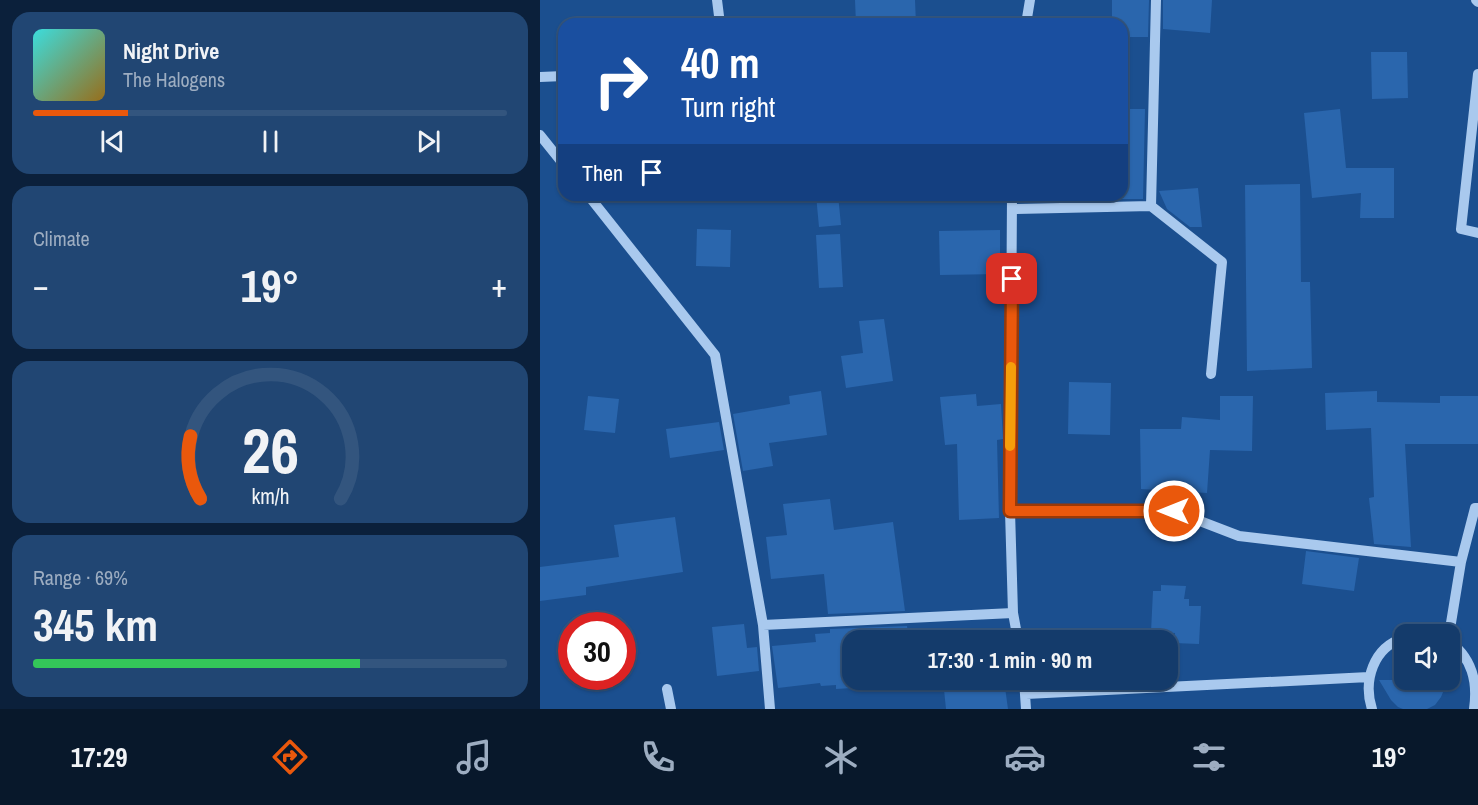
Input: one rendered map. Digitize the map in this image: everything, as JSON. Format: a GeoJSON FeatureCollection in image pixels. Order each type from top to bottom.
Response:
{"type":"FeatureCollection","features":[{"type":"Feature","properties":{"kind":"street"},"geometry":{"type":"LineString","coordinates":[[717,0],[719,18]]}},
{"type":"Feature","properties":{"kind":"street"},"geometry":{"type":"LineString","coordinates":[[1027,18],[1030,0]]}},
{"type":"Feature","properties":{"kind":"street"},"geometry":{"type":"LineString","coordinates":[[1151,206],[1156,0]]}},
{"type":"Feature","properties":{"kind":"street"},"geometry":{"type":"LineString","coordinates":[[1478,74],[1461,229],[1478,233]]}},
{"type":"Feature","properties":{"kind":"street"},"geometry":{"type":"LineString","coordinates":[[540,78],[558,76]]}},
{"type":"Feature","properties":{"kind":"street"},"geometry":{"type":"LineString","coordinates":[[540,135],[558,158]]}},
{"type":"Feature","properties":{"kind":"street"},"geometry":{"type":"LineString","coordinates":[[593,201],[715,355],[763,625],[770,709]]}},
{"type":"Feature","properties":{"kind":"street"},"geometry":{"type":"LineString","coordinates":[[1012,201],[1010,511],[1013,613],[1016,630]]}},
{"type":"Feature","properties":{"kind":"street"},"geometry":{"type":"LineString","coordinates":[[1013,209],[1151,206],[1222,262],[1211,374]]}},
{"type":"Feature","properties":{"kind":"street"},"geometry":{"type":"LineString","coordinates":[[1451,624],[1461,562],[1475,508],[1478,508]]}},
{"type":"Feature","properties":{"kind":"street"},"geometry":{"type":"LineString","coordinates":[[1010,511],[1174,511],[1239,536],[1461,562]]}},
{"type":"Feature","properties":{"kind":"street"},"geometry":{"type":"LineString","coordinates":[[763,625],[1013,613]]}},
{"type":"Feature","properties":{"kind":"street"},"geometry":{"type":"LineString","coordinates":[[1372,709],[1368,695],[1369,677],[1375,662],[1385,648],[1394,643]]}},
{"type":"Feature","properties":{"kind":"street"},"geometry":{"type":"LineString","coordinates":[[1460,649],[1473,666],[1478,684],[1474,709]]}},
{"type":"Feature","properties":{"kind":"street"},"geometry":{"type":"LineString","coordinates":[[1026,694],[1369,677]]}},
{"type":"Feature","properties":{"kind":"street"},"geometry":{"type":"LineString","coordinates":[[667,689],[671,709]]}},
{"type":"Feature","properties":{"kind":"street"},"geometry":{"type":"LineString","coordinates":[[1025,690],[1026,709]]}},
{"type":"Feature","properties":{"kind":"building"},"geometry":{"type":"Polygon","coordinates":[[[855,0],[915,0],[916,18],[856,18],[855,0]]]}},
{"type":"Feature","properties":{"kind":"building"},"geometry":{"type":"Polygon","coordinates":[[[1112,0],[1149,0],[1148,37],[1128,37],[1128,18],[1112,18],[1112,0]]]}},
{"type":"Feature","properties":{"kind":"building"},"geometry":{"type":"Polygon","coordinates":[[[1163,0],[1212,0],[1210,33],[1163,29],[1163,0]]]}},
{"type":"Feature","properties":{"kind":"building"},"geometry":{"type":"Polygon","coordinates":[[[1371,52],[1407,52],[1408,98],[1372,99],[1371,52]]]}},
{"type":"Feature","properties":{"kind":"building"},"geometry":{"type":"Polygon","coordinates":[[[1128,109],[1145,109],[1143,199],[1128,199],[1128,109]]]}},
{"type":"Feature","properties":{"kind":"building"},"geometry":{"type":"Polygon","coordinates":[[[1340,109],[1346,168],[1394,168],[1394,218],[1360,218],[1361,193],[1312,198],[1304,113],[1340,109]]]}},
{"type":"Feature","properties":{"kind":"building"},"geometry":{"type":"Polygon","coordinates":[[[1300,184],[1301,282],[1310,282],[1312,368],[1247,371],[1245,185],[1300,184]]]}},
{"type":"Feature","properties":{"kind":"building"},"geometry":{"type":"Polygon","coordinates":[[[1198,188],[1202,227],[1190,227],[1167,209],[1159,191],[1198,188]]]}},
{"type":"Feature","properties":{"kind":"building"},"geometry":{"type":"Polygon","coordinates":[[[817,201],[839,201],[841,225],[819,227],[817,201]]]}},
{"type":"Feature","properties":{"kind":"building"},"geometry":{"type":"Polygon","coordinates":[[[697,229],[731,230],[730,267],[696,266],[697,229]]]}},
{"type":"Feature","properties":{"kind":"building"},"geometry":{"type":"Polygon","coordinates":[[[1000,230],[1000,274],[940,275],[939,231],[1000,230]]]}},
{"type":"Feature","properties":{"kind":"building"},"geometry":{"type":"Polygon","coordinates":[[[840,234],[843,287],[819,288],[816,235],[840,234]]]}},
{"type":"Feature","properties":{"kind":"building"},"geometry":{"type":"Polygon","coordinates":[[[884,319],[893,381],[846,388],[841,356],[863,353],[859,321],[884,319]]]}},
{"type":"Feature","properties":{"kind":"building"},"geometry":{"type":"Polygon","coordinates":[[[1069,382],[1111,383],[1110,435],[1068,434],[1069,382]]]}},
{"type":"Feature","properties":{"kind":"building"},"geometry":{"type":"Polygon","coordinates":[[[821,391],[827,435],[769,443],[773,466],[743,471],[733,414],[790,404],[789,396],[821,391]]]}},
{"type":"Feature","properties":{"kind":"building"},"geometry":{"type":"Polygon","coordinates":[[[1377,391],[1377,402],[1440,403],[1440,396],[1478,396],[1478,444],[1405,444],[1411,547],[1374,544],[1369,498],[1374,497],[1371,428],[1326,430],[1325,393],[1377,391]]]}},
{"type":"Feature","properties":{"kind":"building"},"geometry":{"type":"Polygon","coordinates":[[[976,394],[977,406],[1001,404],[1003,439],[997,440],[999,518],[959,520],[957,444],[945,445],[940,397],[976,394]]]}},
{"type":"Feature","properties":{"kind":"building"},"geometry":{"type":"Polygon","coordinates":[[[588,396],[619,399],[615,433],[584,430],[588,396]]]}},
{"type":"Feature","properties":{"kind":"building"},"geometry":{"type":"Polygon","coordinates":[[[1220,396],[1253,396],[1252,451],[1210,450],[1207,493],[1141,489],[1140,429],[1181,429],[1182,417],[1220,420],[1220,396]]]}},
{"type":"Feature","properties":{"kind":"building"},"geometry":{"type":"Polygon","coordinates":[[[719,422],[724,450],[670,458],[666,429],[719,422]]]}},
{"type":"Feature","properties":{"kind":"building"},"geometry":{"type":"Polygon","coordinates":[[[830,499],[834,530],[893,522],[905,611],[828,614],[824,574],[771,579],[766,537],[787,535],[783,504],[830,499]]]}},
{"type":"Feature","properties":{"kind":"building"},"geometry":{"type":"Polygon","coordinates":[[[675,517],[683,572],[586,587],[586,595],[540,601],[540,567],[619,557],[614,525],[675,517]]]}},
{"type":"Feature","properties":{"kind":"building"},"geometry":{"type":"Polygon","coordinates":[[[1306,551],[1359,558],[1354,591],[1302,584],[1306,551]]]}},
{"type":"Feature","properties":{"kind":"building"},"geometry":{"type":"Polygon","coordinates":[[[1161,585],[1186,586],[1184,599],[1189,599],[1189,606],[1201,606],[1199,644],[1178,643],[1178,630],[1151,630],[1153,591],[1161,591],[1161,585]]]}},
{"type":"Feature","properties":{"kind":"building"},"geometry":{"type":"Polygon","coordinates":[[[744,624],[747,648],[757,647],[759,671],[717,676],[712,627],[744,624]]]}},
{"type":"Feature","properties":{"kind":"building"},"geometry":{"type":"Polygon","coordinates":[[[907,626],[908,630],[842,630],[842,689],[836,689],[836,685],[821,686],[820,683],[778,688],[772,646],[816,642],[815,634],[830,633],[830,629],[907,626]]]}},
{"type":"Feature","properties":{"kind":"building"},"geometry":{"type":"Polygon","coordinates":[[[1379,680],[1394,680],[1394,690],[1444,690],[1435,705],[1427,709],[1403,709],[1391,700],[1379,680]]]}},
{"type":"Feature","properties":{"kind":"building"},"geometry":{"type":"Polygon","coordinates":[[[944,690],[1005,690],[1008,709],[946,709],[944,690]]]}},
{"type":"Feature","properties":{"kind":"slow traffic"},"geometry":{"type":"LineString","coordinates":[[1010,446],[1011,367]]}},
{"type":"Feature","properties":{"kind":"route"},"geometry":{"type":"LineString","coordinates":[[1012,279],[1010,511],[1174,511]]}}]}
